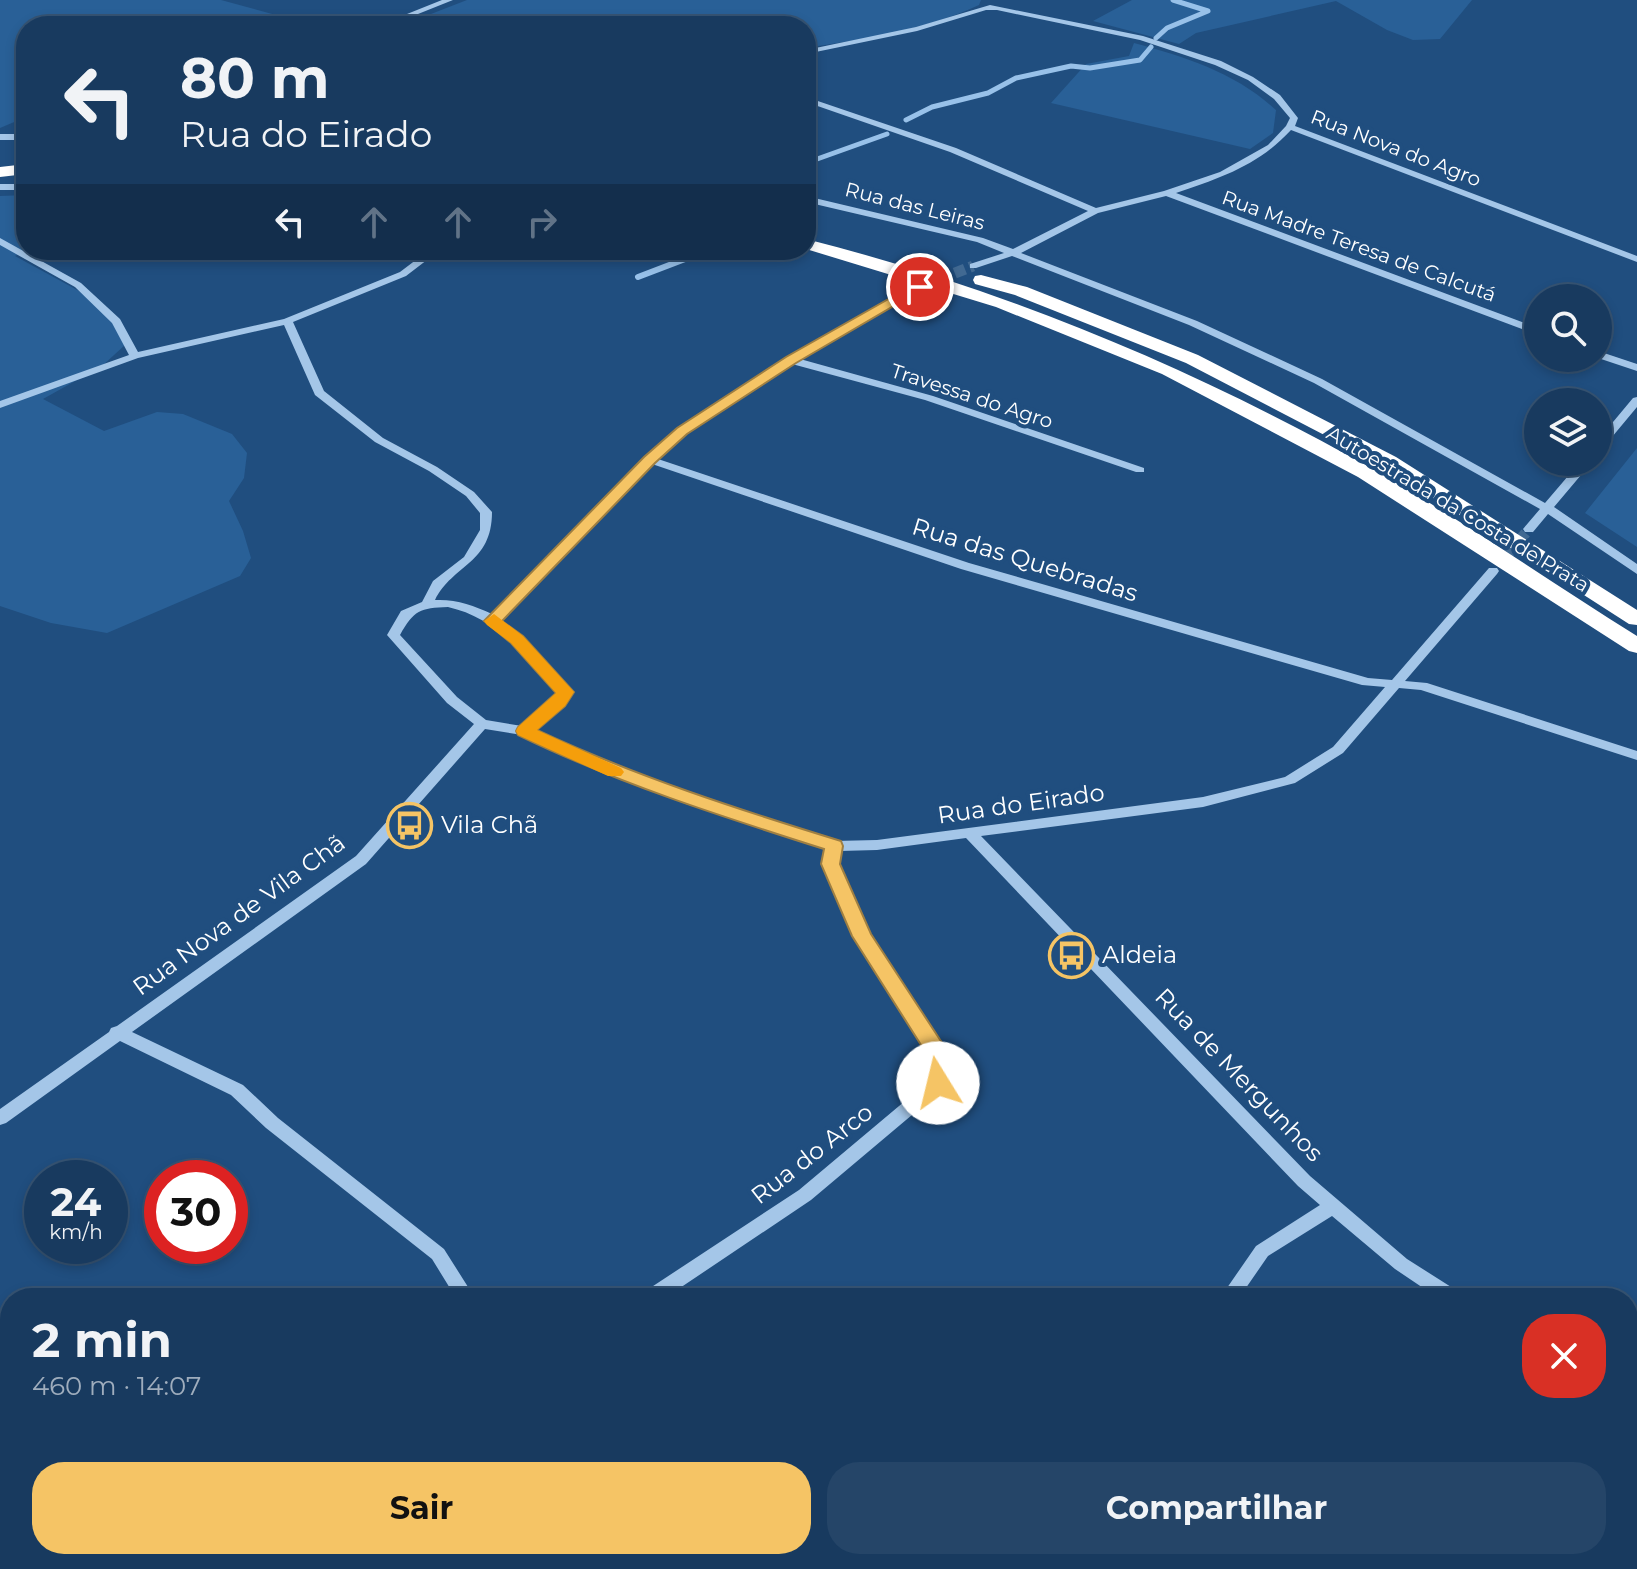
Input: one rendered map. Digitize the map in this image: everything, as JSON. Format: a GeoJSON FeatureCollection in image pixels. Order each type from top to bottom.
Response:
{"type":"FeatureCollection","features":[{"type":"Feature","properties":{"kind":"highway","name":"Autoestrada da Costa de Prata"},"geometry":{"type":"LineString","coordinates":[[816,233],[1021,291],[1192,359],[1389,461],[1637,619]]}},
{"type":"Feature","properties":{"kind":"highway","name":"Autoestrada da Costa de Prata"},"geometry":{"type":"LineString","coordinates":[[816,247],[1002,303],[1168,370],[1365,473],[1637,646]]}},
{"type":"Feature","properties":{"kind":"street"},"geometry":{"type":"LineString","coordinates":[[407,16],[449,0]]}},
{"type":"Feature","properties":{"kind":"street"},"geometry":{"type":"LineString","coordinates":[[816,50],[963,17],[989,3],[1100,27],[1221,65],[1263,85],[1279,98],[1294,118],[1290,127]]}},
{"type":"Feature","properties":{"kind":"street"},"geometry":{"type":"LineString","coordinates":[[816,102],[895,126],[1095,211]]}},
{"type":"Feature","properties":{"kind":"street","name":"Rua Nova do Agro"},"geometry":{"type":"LineString","coordinates":[[973,266],[1015,252],[1095,211],[1167,193],[1223,174],[1271,147],[1290,127],[1637,259]]}},
{"type":"Feature","properties":{"kind":"street","name":"Rua Madre Teresa de Calcutá"},"geometry":{"type":"LineString","coordinates":[[1167,193],[1524,327]]}},
{"type":"Feature","properties":{"kind":"street","name":"Rua das Leiras"},"geometry":{"type":"LineString","coordinates":[[816,201],[980,240],[1261,353],[1548,509],[1637,570]]}},
{"type":"Feature","properties":{"kind":"street"},"geometry":{"type":"LineString","coordinates":[[34,260],[78,285],[116,321],[135,356]]}},
{"type":"Feature","properties":{"kind":"street"},"geometry":{"type":"LineString","coordinates":[[0,405],[135,356],[287,321],[403,274],[422,260]]}},
{"type":"Feature","properties":{"kind":"street"},"geometry":{"type":"LineString","coordinates":[[492,621],[682,431],[791,360],[920,287]]}},
{"type":"Feature","properties":{"kind":"street"},"geometry":{"type":"LineString","coordinates":[[287,321],[319,393],[379,440],[433,469],[470,494],[486,512],[486,530],[469,559],[437,584],[427,604]]}},
{"type":"Feature","properties":{"kind":"street"},"geometry":{"type":"LineString","coordinates":[[1612,359],[1637,368]]}},
{"type":"Feature","properties":{"kind":"street","name":"Travessa do Agro"},"geometry":{"type":"LineString","coordinates":[[791,360],[929,398],[1140,470]]}},
{"type":"Feature","properties":{"kind":"street"},"geometry":{"type":"LineString","coordinates":[[1612,430],[1637,400]]}},
{"type":"Feature","properties":{"kind":"street","name":"Rua das Quebradas"},"geometry":{"type":"LineString","coordinates":[[650,460],[965,566],[1367,682],[1422,686],[1637,756]]}},
{"type":"Feature","properties":{"kind":"street"},"geometry":{"type":"LineString","coordinates":[[1529,529],[1575,476]]}},
{"type":"Feature","properties":{"kind":"street","name":"Rua do Eirado"},"geometry":{"type":"LineString","coordinates":[[482,724],[525,731],[594,764],[691,801],[834,846],[877,845],[1203,802],[1290,780],[1338,750],[1493,571]]}},
{"type":"Feature","properties":{"kind":"street"},"geometry":{"type":"LineString","coordinates":[[482,724],[452,700],[393,635],[405,614],[442,601],[474,608],[517,640],[565,692],[559,703],[525,731]]}},
{"type":"Feature","properties":{"kind":"street","name":"Rua Nova de Vila Chã"},"geometry":{"type":"LineString","coordinates":[[0,1118],[361,860],[482,724]]}},
{"type":"Feature","properties":{"kind":"street","name":"Rua de Mergunhos"},"geometry":{"type":"LineString","coordinates":[[970,833],[1332,1207],[1401,1264],[1438,1288]]}},
{"type":"Feature","properties":{"kind":"street","name":"Rua do Arco"},"geometry":{"type":"LineString","coordinates":[[665,1288],[805,1195],[938,1083],[939,1055],[862,936],[831,864],[834,846]]}},
{"type":"Feature","properties":{"kind":"street"},"geometry":{"type":"LineString","coordinates":[[117,1032],[237,1090],[272,1123],[438,1254],[460,1288]]}},
{"type":"Feature","properties":{"kind":"street"},"geometry":{"type":"LineString","coordinates":[[1236,1288],[1262,1251],[1332,1207]]}},
{"type":"Feature","properties":{"kind":"shaded area"},"geometry":{"type":"Polygon","coordinates":[[[0,0],[221,0],[279,16],[16,16],[16,121],[0,128],[0,0]]]}},
{"type":"Feature","properties":{"kind":"shaded area"},"geometry":{"type":"Polygon","coordinates":[[[467,0],[981,0],[979,5],[958,14],[916,27],[816,46],[816,16],[426,16],[467,0]]]}},
{"type":"Feature","properties":{"kind":"shaded area"},"geometry":{"type":"Polygon","coordinates":[[[1132,0],[1472,0],[1440,39],[1413,40],[1387,30],[1336,1],[1196,33],[1179,44],[1093,21],[1132,0]]]}},
{"type":"Feature","properties":{"kind":"shaded area"},"geometry":{"type":"Polygon","coordinates":[[[1134,43],[1210,68],[1261,97],[1276,110],[1273,133],[1250,149],[1051,103],[1086,64],[1129,56],[1134,43]]]}},
{"type":"Feature","properties":{"kind":"shaded area"},"geometry":{"type":"Polygon","coordinates":[[[16,195],[16,260],[22,260],[79,291],[124,327],[126,344],[102,366],[43,399],[104,431],[157,412],[183,414],[232,434],[247,453],[244,478],[229,501],[251,558],[240,576],[107,633],[51,623],[0,606],[0,196],[16,195]]]}},
{"type":"Feature","properties":{"kind":"shaded area"},"geometry":{"type":"Polygon","coordinates":[[[1637,448],[1637,547],[1585,513],[1637,448]]]}},
{"type":"Feature","properties":{"kind":"waterway"},"geometry":{"type":"LineString","coordinates":[[1156,38],[1167,28],[1208,11],[1173,0]]}},
{"type":"Feature","properties":{"kind":"waterway"},"geometry":{"type":"LineString","coordinates":[[906,120],[932,107],[988,93],[1016,78],[1071,66],[1090,68],[1140,60],[1151,47]]}},
{"type":"Feature","properties":{"kind":"waterway"},"geometry":{"type":"LineString","coordinates":[[816,159],[887,134]]}},
{"type":"Feature","properties":{"kind":"waterway"},"geometry":{"type":"LineString","coordinates":[[638,277],[683,260]]}},
{"type":"Feature","properties":{"kind":"tunnel"},"geometry":{"type":"LineString","coordinates":[[925,285],[973,266]]}},
{"type":"Feature","properties":{"kind":"tunnel"},"geometry":{"type":"LineString","coordinates":[[1498,566],[1529,529]]}},
{"type":"Feature","properties":{"kind":"slow traffic"},"geometry":{"type":"LineString","coordinates":[[494,619],[492,621],[517,640],[565,692],[559,703],[525,731],[615,772]]}},
{"type":"Feature","properties":{"kind":"place","name":"Vila Chã"},"geometry":{"type":"Point","coordinates":[410,825]}},
{"type":"Feature","properties":{"kind":"place","name":"Aldeia"},"geometry":{"type":"Point","coordinates":[1071,955]}},
{"type":"Feature","properties":{"kind":"route"},"geometry":{"type":"LineString","coordinates":[[920,287],[791,360],[682,431],[492,621],[517,640],[565,692],[559,703],[525,731],[594,764],[691,801],[834,846],[831,864],[862,936],[939,1055],[938,1083]]}}]}
